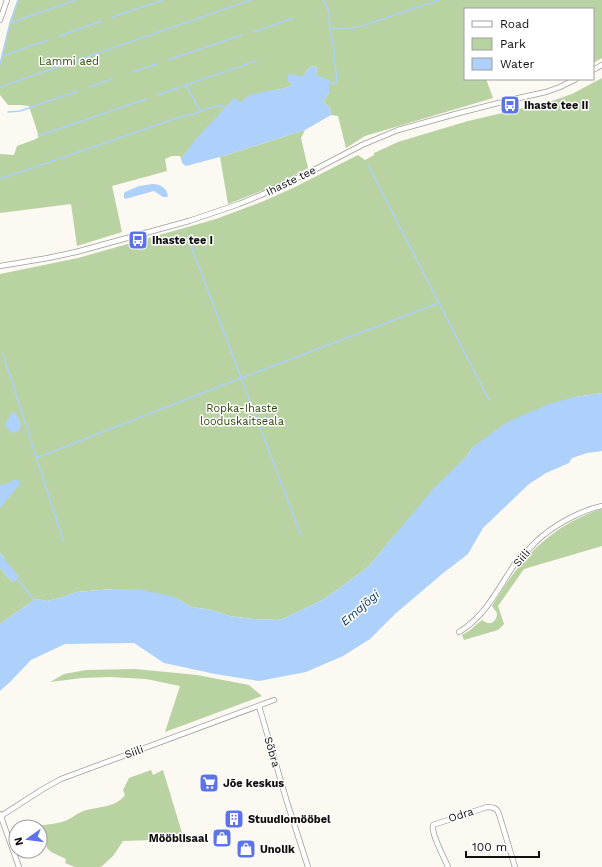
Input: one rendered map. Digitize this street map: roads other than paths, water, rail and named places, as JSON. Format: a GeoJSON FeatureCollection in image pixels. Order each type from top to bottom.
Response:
{"type":"FeatureCollection","features":[{"type":"Feature","properties":{"kind":"street"},"geometry":{"type":"LineString","coordinates":[[0,20],[7,0]]}},
{"type":"Feature","properties":{"kind":"street","name":"Ihaste tee"},"geometry":{"type":"LineString","coordinates":[[0,266],[76,252],[202,216],[261,195],[314,170],[362,144],[391,133],[459,113],[546,92],[574,80]]}},
{"type":"Feature","properties":{"kind":"street","name":"Siili"},"geometry":{"type":"LineString","coordinates":[[459,632],[467,628],[483,612],[495,596],[517,560],[545,534],[578,514],[602,506]]}},
{"type":"Feature","properties":{"kind":"street","name":"Siili"},"geometry":{"type":"LineString","coordinates":[[0,815],[62,779],[274,700]]}},
{"type":"Feature","properties":{"kind":"street","name":"Sõbra"},"geometry":{"type":"LineString","coordinates":[[259,706],[288,808],[308,867]]}},
{"type":"Feature","properties":{"kind":"street","name":"Odra"},"geometry":{"type":"LineString","coordinates":[[448,867],[434,835],[432,828],[433,824],[487,807],[493,807],[498,810],[515,867]]}},
{"type":"Feature","properties":{"kind":"street"},"geometry":{"type":"LineString","coordinates":[[0,815],[19,867]]}},
{"type":"Feature","properties":{"kind":"water"},"geometry":{"type":"Polygon","coordinates":[[[311,66],[317,67],[316,75],[330,80],[329,93],[323,102],[330,107],[331,115],[305,130],[220,157],[186,166],[182,163],[181,159],[195,140],[234,98],[241,102],[249,95],[282,89],[293,85],[288,81],[288,74],[303,76],[311,66]]]}},
{"type":"Feature","properties":{"kind":"water"},"geometry":{"type":"Polygon","coordinates":[[[153,184],[163,187],[168,196],[163,197],[154,191],[125,199],[124,198],[125,192],[139,186],[153,184]]]}},
{"type":"Feature","properties":{"kind":"water","name":"Emajõgi"},"geometry":{"type":"Polygon","coordinates":[[[602,393],[602,451],[587,453],[572,458],[569,463],[546,473],[529,484],[483,528],[468,554],[395,614],[370,639],[343,656],[306,672],[259,681],[215,674],[164,663],[134,643],[65,644],[31,660],[0,691],[0,624],[34,600],[38,599],[47,601],[76,592],[113,589],[138,589],[171,596],[191,607],[212,610],[229,616],[278,620],[285,618],[322,600],[368,567],[434,488],[466,457],[473,447],[507,422],[549,404],[575,397],[602,393]]]}},
{"type":"Feature","properties":{"kind":"water"},"geometry":{"type":"Polygon","coordinates":[[[15,412],[20,421],[21,427],[20,430],[12,433],[5,426],[11,414],[15,412]]]}},
{"type":"Feature","properties":{"kind":"water"},"geometry":{"type":"Polygon","coordinates":[[[14,480],[18,480],[21,483],[0,508],[0,485],[7,484],[14,480]]]}},
{"type":"Feature","properties":{"kind":"water"},"geometry":{"type":"Polygon","coordinates":[[[0,553],[19,577],[15,581],[12,582],[0,568],[0,553]]]}},
{"type":"Feature","properties":{"kind":"waterway"},"geometry":{"type":"LineString","coordinates":[[0,64],[10,23],[18,0]]}},
{"type":"Feature","properties":{"kind":"waterway"},"geometry":{"type":"LineString","coordinates":[[10,23],[76,0]]}},
{"type":"Feature","properties":{"kind":"waterway"},"geometry":{"type":"LineString","coordinates":[[112,17],[163,0]]}},
{"type":"Feature","properties":{"kind":"waterway"},"geometry":{"type":"LineString","coordinates":[[0,87],[251,0]]}},
{"type":"Feature","properties":{"kind":"waterway"},"geometry":{"type":"LineString","coordinates":[[323,0],[330,16],[330,33],[335,53],[334,57],[337,82],[330,84]]}},
{"type":"Feature","properties":{"kind":"waterway"},"geometry":{"type":"LineString","coordinates":[[330,28],[345,29],[362,26],[439,0]]}},
{"type":"Feature","properties":{"kind":"waterway"},"geometry":{"type":"LineString","coordinates":[[254,32],[293,18]]}},
{"type":"Feature","properties":{"kind":"waterway"},"geometry":{"type":"LineString","coordinates":[[59,36],[102,21]]}},
{"type":"Feature","properties":{"kind":"waterway"},"geometry":{"type":"LineString","coordinates":[[168,60],[242,35]]}},
{"type":"Feature","properties":{"kind":"waterway"},"geometry":{"type":"LineString","coordinates":[[2,56],[48,40]]}},
{"type":"Feature","properties":{"kind":"waterway"},"geometry":{"type":"LineString","coordinates":[[157,95],[256,61]]}},
{"type":"Feature","properties":{"kind":"waterway"},"geometry":{"type":"LineString","coordinates":[[132,72],[157,64]]}},
{"type":"Feature","properties":{"kind":"waterway"},"geometry":{"type":"LineString","coordinates":[[89,87],[112,79]]}},
{"type":"Feature","properties":{"kind":"waterway"},"geometry":{"type":"LineString","coordinates":[[186,85],[201,111],[220,105],[225,108]]}},
{"type":"Feature","properties":{"kind":"waterway"},"geometry":{"type":"LineString","coordinates":[[8,112],[20,111],[78,91]]}},
{"type":"Feature","properties":{"kind":"waterway"},"geometry":{"type":"LineString","coordinates":[[38,136],[146,99]]}},
{"type":"Feature","properties":{"kind":"waterway"},"geometry":{"type":"LineString","coordinates":[[0,179],[201,111]]}},
{"type":"Feature","properties":{"kind":"waterway"},"geometry":{"type":"LineString","coordinates":[[368,165],[489,400]]}},
{"type":"Feature","properties":{"kind":"waterway"},"geometry":{"type":"LineString","coordinates":[[188,238],[301,535]]}},
{"type":"Feature","properties":{"kind":"waterway"},"geometry":{"type":"LineString","coordinates":[[36,458],[439,303]]}},
{"type":"Feature","properties":{"kind":"waterway"},"geometry":{"type":"LineString","coordinates":[[3,354],[63,540]]}},
{"type":"Feature","properties":{"kind":"waterway"},"geometry":{"type":"LineString","coordinates":[[16,578],[34,600]]}},
{"type":"Feature","properties":{"kind":"place","name":"Ihaste tee II"},"geometry":{"type":"Point","coordinates":[510,105]}},
{"type":"Feature","properties":{"kind":"place","name":"Ihaste tee I"},"geometry":{"type":"Point","coordinates":[138,240]}},
{"type":"Feature","properties":{"kind":"place","name":"Jõe keskus"},"geometry":{"type":"Point","coordinates":[209,783]}},
{"type":"Feature","properties":{"kind":"place","name":"Stuudiomööbel"},"geometry":{"type":"Point","coordinates":[234,819]}},
{"type":"Feature","properties":{"kind":"place","name":"Mööblisaal"},"geometry":{"type":"Point","coordinates":[222,838]}},
{"type":"Feature","properties":{"kind":"place","name":"Unolik"},"geometry":{"type":"Point","coordinates":[246,849]}},
{"type":"Feature","properties":{"kind":"park label","name":"Lammi aed"},"geometry":{"type":"Point","coordinates":[69,61]}},
{"type":"Feature","properties":{"kind":"park label","name":"Ropka-Ihaste looduskaitseala"},"geometry":{"type":"Point","coordinates":[242,414]}}]}
